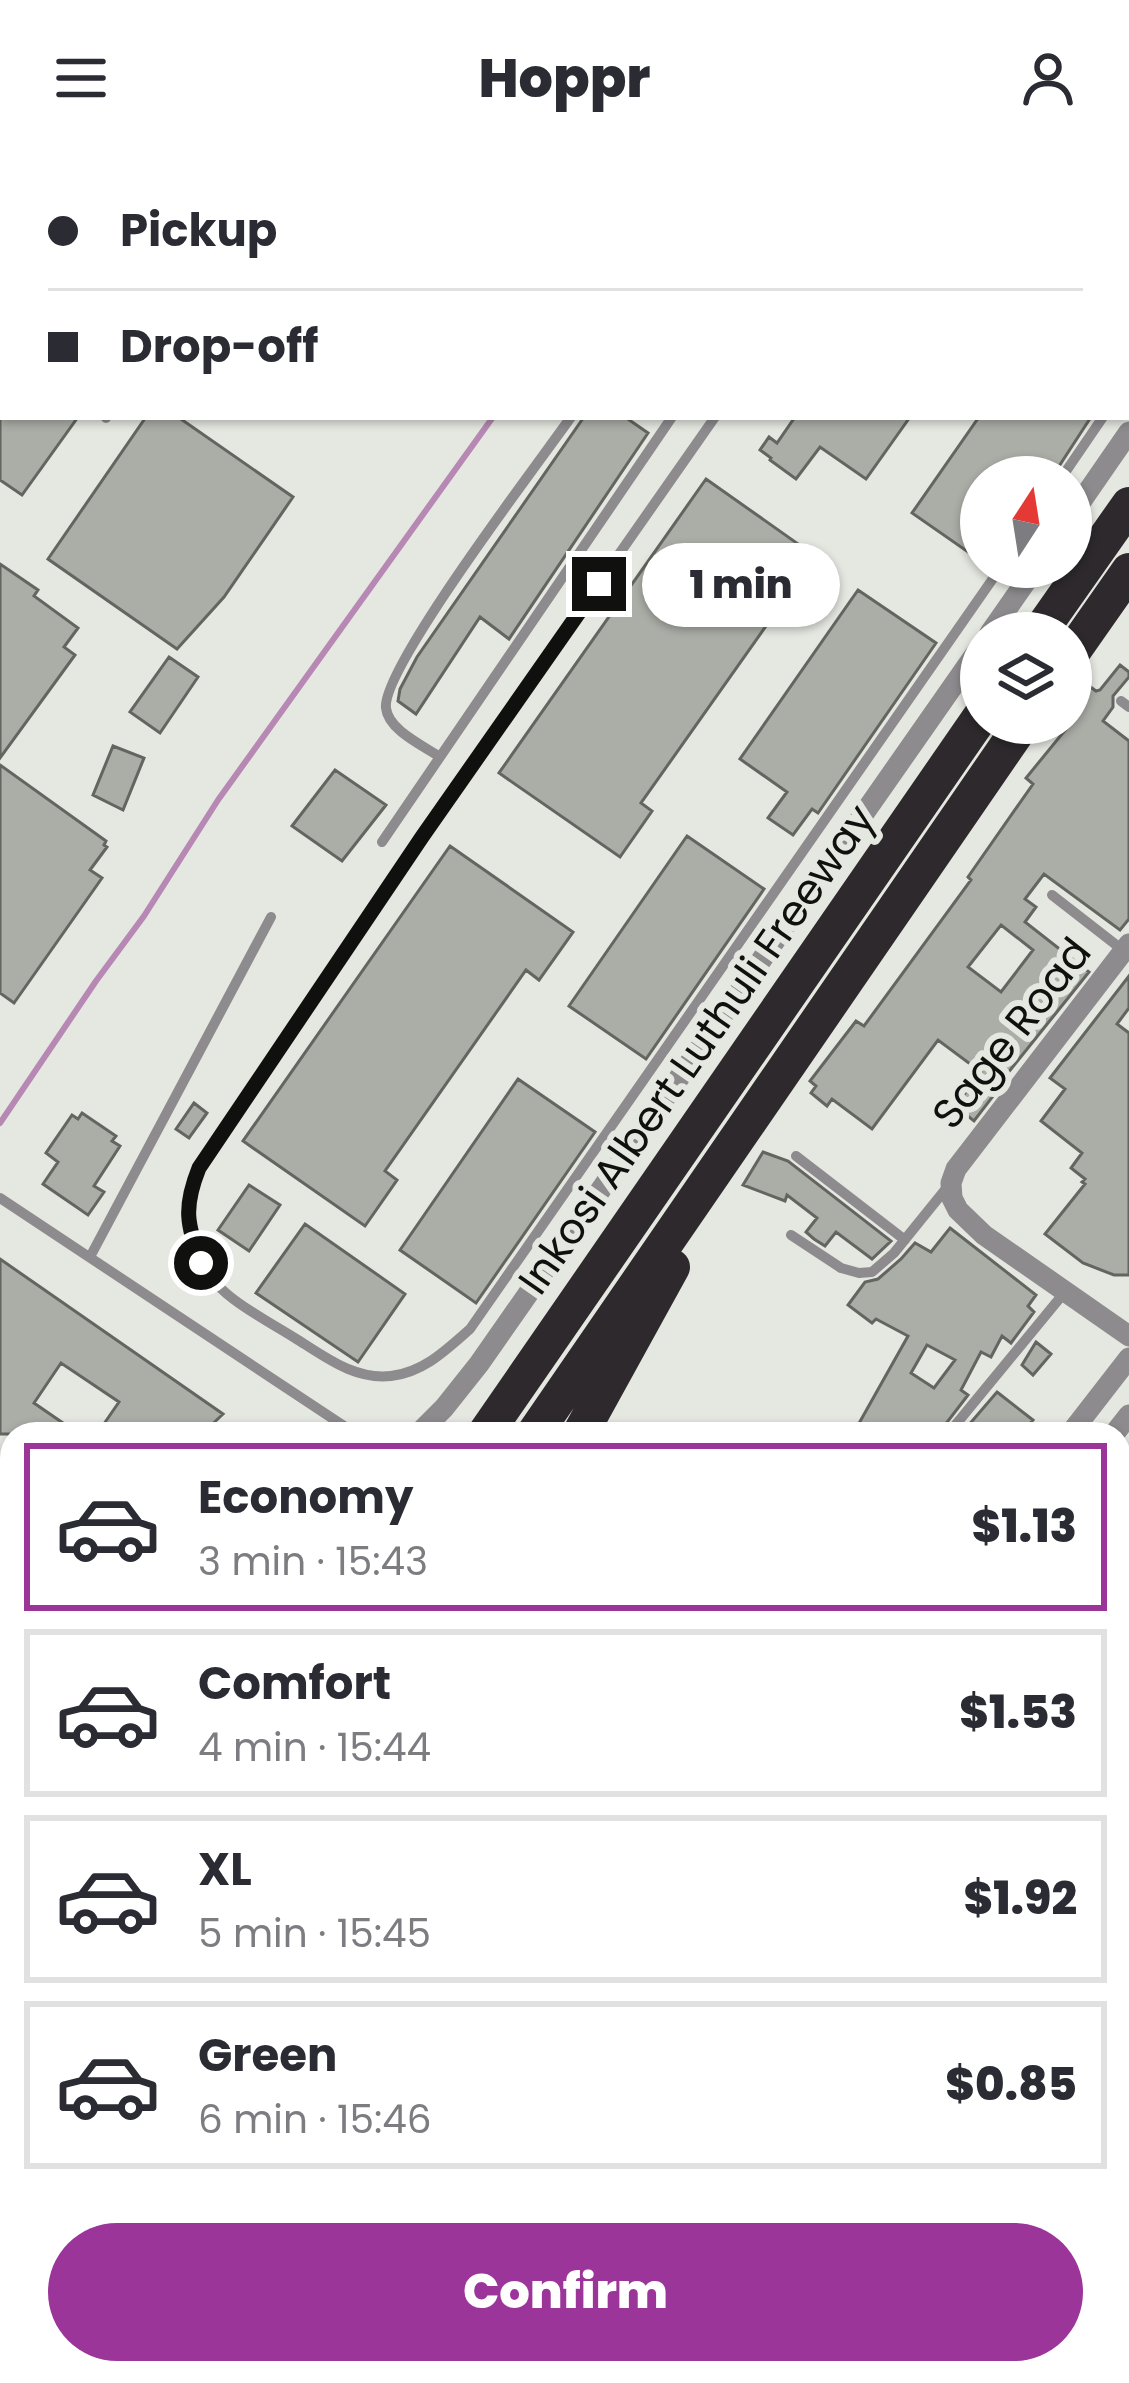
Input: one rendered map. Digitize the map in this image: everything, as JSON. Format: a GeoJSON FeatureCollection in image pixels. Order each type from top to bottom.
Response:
{"type":"FeatureCollection","features":[{"type":"Feature","properties":{"kind":"highway"},"geometry":{"type":"LineString","coordinates":[[1054,612],[1129,505]]}},
{"type":"Feature","properties":{"kind":"highway"},"geometry":{"type":"LineString","coordinates":[[1092,624],[1129,571]]}},
{"type":"Feature","properties":{"kind":"highway","name":"Inkosi Albert Luthuli Freeway"},"geometry":{"type":"LineString","coordinates":[[493,1422],[962,744]]}},
{"type":"Feature","properties":{"kind":"highway","name":"Inkosi Albert Luthuli Freeway"},"geometry":{"type":"LineString","coordinates":[[541,1422],[1008,744]]}},
{"type":"Feature","properties":{"kind":"highway"},"geometry":{"type":"LineString","coordinates":[[587,1422],[768,1090]]}},
{"type":"Feature","properties":{"kind":"highway"},"geometry":{"type":"LineString","coordinates":[[472,1422],[545,1347]]}},
{"type":"Feature","properties":{"kind":"street"},"geometry":{"type":"LineString","coordinates":[[1092,486],[1129,432]]}},
{"type":"Feature","properties":{"kind":"street"},"geometry":{"type":"LineString","coordinates":[[430,1422],[478,1364],[960,676]]}},
{"type":"Feature","properties":{"kind":"street","name":"Sage Road"},"geometry":{"type":"LineString","coordinates":[[953,1176],[1126,948]]}},
{"type":"Feature","properties":{"kind":"street"},"geometry":{"type":"LineString","coordinates":[[953,1176],[952,1198],[958,1210],[984,1235],[1129,1336]]}},
{"type":"Feature","properties":{"kind":"street"},"geometry":{"type":"LineString","coordinates":[[1079,1422],[1129,1358]]}},
{"type":"Feature","properties":{"kind":"lane"},"geometry":{"type":"LineString","coordinates":[[440,757],[389,718],[386,695],[417,634],[569,420]]}},
{"type":"Feature","properties":{"kind":"lane"},"geometry":{"type":"LineString","coordinates":[[382,842],[670,420]]}},
{"type":"Feature","properties":{"kind":"lane"},"geometry":{"type":"LineString","coordinates":[[714,420],[422,837],[199,1168],[190,1192],[188,1227],[201,1263],[226,1294],[336,1364],[357,1374],[386,1377],[412,1372],[470,1329],[986,588]]}},
{"type":"Feature","properties":{"kind":"lane"},"geometry":{"type":"LineString","coordinates":[[1076,456],[1101,420]]}},
{"type":"Feature","properties":{"kind":"lane"},"geometry":{"type":"LineString","coordinates":[[1052,895],[1126,948]]}},
{"type":"Feature","properties":{"kind":"lane"},"geometry":{"type":"LineString","coordinates":[[90,1257],[271,917]]}},
{"type":"Feature","properties":{"kind":"lane"},"geometry":{"type":"LineString","coordinates":[[796,1156],[905,1240]]}},
{"type":"Feature","properties":{"kind":"lane"},"geometry":{"type":"LineString","coordinates":[[791,1235],[842,1268],[872,1272],[905,1240],[953,1176]]}},
{"type":"Feature","properties":{"kind":"lane"},"geometry":{"type":"LineString","coordinates":[[0,1198],[338,1422]]}},
{"type":"Feature","properties":{"kind":"lane"},"geometry":{"type":"LineString","coordinates":[[958,1422],[1065,1292]]}},
{"type":"Feature","properties":{"kind":"building"},"geometry":{"type":"Polygon","coordinates":[[[0,420],[76,420],[22,495],[0,480],[0,420]]]}},
{"type":"Feature","properties":{"kind":"building"},"geometry":{"type":"Polygon","coordinates":[[[144,420],[182,420],[293,497],[224,597],[177,649],[48,559],[144,420]]]}},
{"type":"Feature","properties":{"kind":"building"},"geometry":{"type":"Polygon","coordinates":[[[582,420],[629,420],[648,433],[509,639],[480,617],[416,714],[398,701],[417,657],[582,420]]]}},
{"type":"Feature","properties":{"kind":"building"},"geometry":{"type":"Polygon","coordinates":[[[793,420],[908,420],[866,479],[820,447],[796,479],[760,450],[769,437],[777,443],[793,420]]]}},
{"type":"Feature","properties":{"kind":"building"},"geometry":{"type":"Polygon","coordinates":[[[977,420],[1089,420],[1066,456],[960,456],[960,546],[912,513],[977,420]]]}},
{"type":"Feature","properties":{"kind":"building"},"geometry":{"type":"Polygon","coordinates":[[[706,479],[825,563],[793,609],[783,602],[641,803],[652,811],[620,857],[499,773],[706,479]]]}},
{"type":"Feature","properties":{"kind":"building"},"geometry":{"type":"Polygon","coordinates":[[[0,564],[38,590],[34,596],[78,628],[64,647],[75,655],[0,758],[0,564]]]}},
{"type":"Feature","properties":{"kind":"building"},"geometry":{"type":"Polygon","coordinates":[[[858,590],[936,643],[818,813],[812,809],[793,835],[768,818],[787,792],[740,759],[858,590]]]}},
{"type":"Feature","properties":{"kind":"building"},"geometry":{"type":"Polygon","coordinates":[[[169,657],[198,677],[160,733],[130,712],[169,657]]]}},
{"type":"Feature","properties":{"kind":"building"},"geometry":{"type":"Polygon","coordinates":[[[1120,665],[1129,672],[1103,721],[1129,741],[1129,919],[1120,930],[1044,874],[1025,899],[1036,907],[1025,922],[1089,972],[974,1121],[955,1106],[981,1072],[938,1040],[872,1129],[832,1099],[827,1106],[811,1093],[816,1086],[810,1081],[856,1021],[864,1026],[971,880],[968,877],[1033,784],[1026,778],[1054,744],[1092,744],[1092,688],[1096,691],[1120,665]],[[1001,925],[968,967],[1001,992],[1033,950],[1001,925]]]}},
{"type":"Feature","properties":{"kind":"building"},"geometry":{"type":"Polygon","coordinates":[[[113,746],[144,758],[123,810],[93,795],[113,746]]]}},
{"type":"Feature","properties":{"kind":"building"},"geometry":{"type":"Polygon","coordinates":[[[0,765],[106,841],[107,847],[90,870],[102,878],[14,1003],[0,993],[0,765]]]}},
{"type":"Feature","properties":{"kind":"building"},"geometry":{"type":"Polygon","coordinates":[[[335,770],[386,805],[342,861],[292,826],[335,770]]]}},
{"type":"Feature","properties":{"kind":"building"},"geometry":{"type":"Polygon","coordinates":[[[687,836],[764,889],[646,1059],[569,1006],[687,836]]]}},
{"type":"Feature","properties":{"kind":"building"},"geometry":{"type":"Polygon","coordinates":[[[450,846],[573,932],[539,980],[526,970],[385,1171],[397,1180],[365,1226],[243,1141],[450,846]]]}},
{"type":"Feature","properties":{"kind":"building"},"geometry":{"type":"Polygon","coordinates":[[[1129,976],[1129,1008],[1117,1024],[1129,1033],[1129,1275],[1114,1275],[1083,1263],[1045,1234],[1085,1179],[1071,1168],[1082,1153],[1041,1121],[1065,1089],[1050,1078],[1129,976]]]}},
{"type":"Feature","properties":{"kind":"building"},"geometry":{"type":"Polygon","coordinates":[[[518,1079],[595,1132],[476,1303],[400,1250],[518,1079]]]}},
{"type":"Feature","properties":{"kind":"building"},"geometry":{"type":"Polygon","coordinates":[[[194,1103],[207,1113],[189,1138],[176,1129],[194,1103]]]}},
{"type":"Feature","properties":{"kind":"building"},"geometry":{"type":"Polygon","coordinates":[[[82,1113],[116,1136],[112,1141],[120,1146],[94,1186],[104,1192],[88,1215],[43,1184],[58,1162],[46,1153],[72,1115],[78,1119],[82,1113]]]}},
{"type":"Feature","properties":{"kind":"building"},"geometry":{"type":"Polygon","coordinates":[[[763,1152],[788,1161],[891,1241],[872,1259],[836,1232],[825,1246],[814,1239],[806,1232],[817,1218],[787,1195],[785,1201],[743,1185],[763,1152]]]}},
{"type":"Feature","properties":{"kind":"building"},"geometry":{"type":"Polygon","coordinates":[[[249,1185],[280,1205],[249,1251],[218,1230],[249,1185]]]}},
{"type":"Feature","properties":{"kind":"building"},"geometry":{"type":"Polygon","coordinates":[[[305,1224],[405,1294],[358,1362],[256,1293],[305,1224]]]}},
{"type":"Feature","properties":{"kind":"building"},"geometry":{"type":"Polygon","coordinates":[[[950,1228],[1036,1295],[1028,1306],[1034,1312],[1011,1343],[1002,1336],[991,1357],[981,1352],[961,1390],[968,1395],[947,1422],[860,1422],[908,1336],[876,1319],[872,1323],[848,1305],[865,1282],[878,1279],[915,1243],[931,1252],[950,1228]],[[927,1345],[911,1373],[934,1388],[955,1360],[927,1345]]]}},
{"type":"Feature","properties":{"kind":"building"},"geometry":{"type":"Polygon","coordinates":[[[0,1259],[223,1414],[215,1422],[105,1422],[119,1402],[61,1363],[34,1403],[62,1422],[0,1422],[0,1259]]]}},
{"type":"Feature","properties":{"kind":"building"},"geometry":{"type":"Polygon","coordinates":[[[1036,1342],[1051,1354],[1033,1375],[1022,1365],[1036,1342]]]}},
{"type":"Feature","properties":{"kind":"building"},"geometry":{"type":"Polygon","coordinates":[[[997,1392],[1033,1420],[1031,1422],[971,1422],[997,1392]]]}},
{"type":"Feature","properties":{"kind":"waterway"},"geometry":{"type":"LineString","coordinates":[[0,1123],[218,800],[491,420]]}},
{"type":"Feature","properties":{"kind":"route"},"geometry":{"type":"LineString","coordinates":[[201,1263],[188,1227],[190,1192],[199,1168],[599,584]]}}]}
